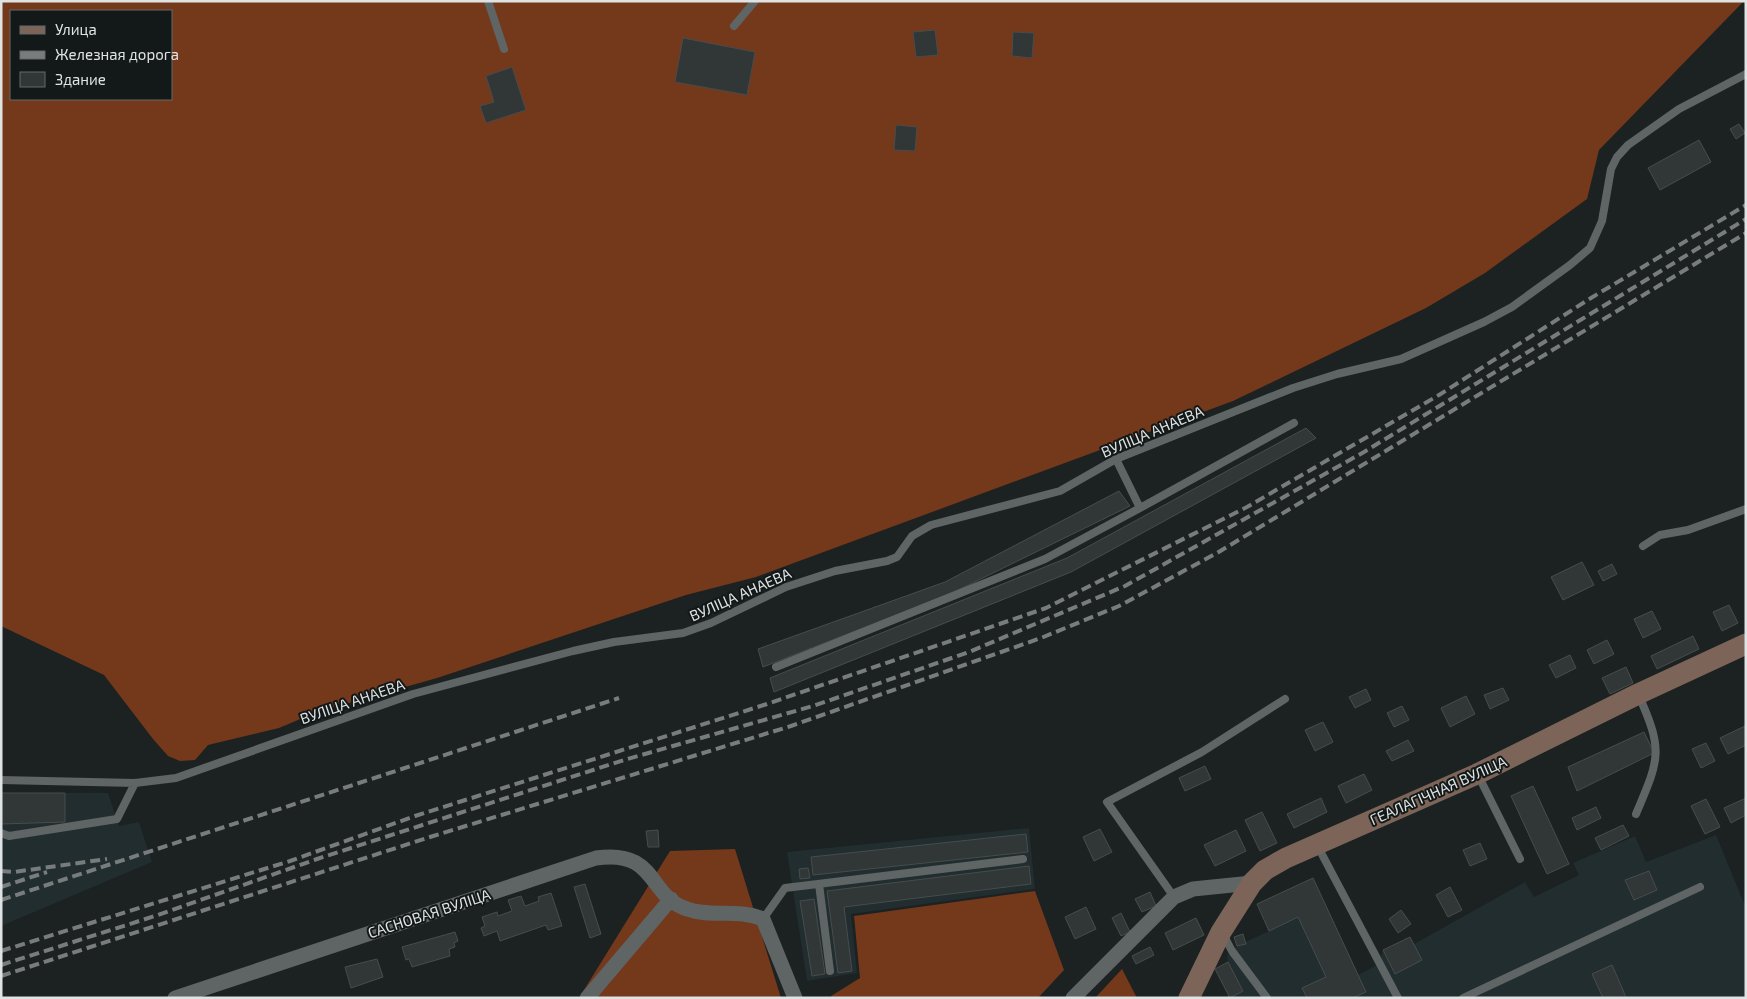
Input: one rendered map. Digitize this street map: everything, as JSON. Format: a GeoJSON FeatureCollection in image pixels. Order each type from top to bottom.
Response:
{"type":"FeatureCollection","features":[{"type":"Feature","properties":{"kind":"street","name":"ГЕАЛАГІЧНАЯ ВУЛІЦА"},"geometry":{"type":"LineString","coordinates":[[1189,998],[1221,932],[1252,883],[1265,870],[1317,844],[1478,774],[1638,694],[1746,644]]}},
{"type":"Feature","properties":{"kind":"street","name":"САСНОВАЯ ВУЛІЦА"},"geometry":{"type":"LineString","coordinates":[[175,998],[596,858],[615,855],[642,866],[671,899],[687,910],[750,914],[763,919]]}},
{"type":"Feature","properties":{"kind":"street"},"geometry":{"type":"LineString","coordinates":[[1074,998],[1174,897],[1193,888],[1252,883]]}},
{"type":"Feature","properties":{"kind":"street"},"geometry":{"type":"LineString","coordinates":[[587,998],[671,899]]}},
{"type":"Feature","properties":{"kind":"street"},"geometry":{"type":"LineString","coordinates":[[763,919],[795,998]]}},
{"type":"Feature","properties":{"kind":"lane"},"geometry":{"type":"LineString","coordinates":[[488,1],[504,49]]}},
{"type":"Feature","properties":{"kind":"lane"},"geometry":{"type":"LineString","coordinates":[[734,26],[755,1]]}},
{"type":"Feature","properties":{"kind":"lane","name":"ВУЛІЦА АНАЕВА"},"geometry":{"type":"LineString","coordinates":[[1,780],[135,783],[176,778],[413,694],[573,651],[614,642],[683,633],[711,623],[786,588],[835,571],[887,561],[898,557],[912,536],[931,525],[1060,490],[1116,459],[1293,388],[1337,374],[1401,359],[1484,322],[1532,293],[1570,265],[1590,248],[1602,222],[1611,169],[1617,157],[1628,145],[1679,109],[1746,74]]}},
{"type":"Feature","properties":{"kind":"lane"},"geometry":{"type":"LineString","coordinates":[[776,667],[1045,559],[1294,423]]}},
{"type":"Feature","properties":{"kind":"lane"},"geometry":{"type":"LineString","coordinates":[[1116,459],[1140,508]]}},
{"type":"Feature","properties":{"kind":"lane"},"geometry":{"type":"LineString","coordinates":[[1643,546],[1660,535],[1688,530],[1746,509]]}},
{"type":"Feature","properties":{"kind":"lane"},"geometry":{"type":"LineString","coordinates":[[1636,814],[1656,766],[1657,745],[1638,694]]}},
{"type":"Feature","properties":{"kind":"lane"},"geometry":{"type":"LineString","coordinates":[[1174,897],[1107,802],[1202,752],[1284,698]]}},
{"type":"Feature","properties":{"kind":"lane"},"geometry":{"type":"LineString","coordinates":[[1478,774],[1520,859]]}},
{"type":"Feature","properties":{"kind":"lane"},"geometry":{"type":"LineString","coordinates":[[1,834],[9,836],[117,819],[135,783]]}},
{"type":"Feature","properties":{"kind":"lane"},"geometry":{"type":"LineString","coordinates":[[1317,844],[1398,998]]}},
{"type":"Feature","properties":{"kind":"lane"},"geometry":{"type":"LineString","coordinates":[[763,919],[785,888],[1023,860]]}},
{"type":"Feature","properties":{"kind":"lane"},"geometry":{"type":"LineString","coordinates":[[819,884],[830,971]]}},
{"type":"Feature","properties":{"kind":"lane"},"geometry":{"type":"LineString","coordinates":[[1463,998],[1700,887]]}},
{"type":"Feature","properties":{"kind":"lane"},"geometry":{"type":"LineString","coordinates":[[1221,932],[1232,951],[1267,998]]}},
{"type":"Feature","properties":{"kind":"shaded area"},"geometry":{"type":"Polygon","coordinates":[[[1,1],[1744,1],[1599,150],[1587,199],[1485,273],[1426,308],[1233,401],[756,577],[686,595],[437,678],[317,712],[279,728],[208,745],[195,760],[180,761],[168,756],[104,675],[1,626],[1,1]]]}},
{"type":"Feature","properties":{"kind":"shaded area"},"geometry":{"type":"Polygon","coordinates":[[[1,793],[108,793],[119,826],[139,822],[152,862],[1,926],[1,793]]]}},
{"type":"Feature","properties":{"kind":"shaded area"},"geometry":{"type":"Polygon","coordinates":[[[1029,828],[1035,889],[851,914],[857,973],[807,981],[787,852],[1029,828]]]}},
{"type":"Feature","properties":{"kind":"shaded area"},"geometry":{"type":"Polygon","coordinates":[[[1716,835],[1746,908],[1746,998],[1230,998],[1215,969],[1228,962],[1227,956],[1237,946],[1269,931],[1257,904],[1313,878],[1358,975],[1379,964],[1383,950],[1410,937],[1414,944],[1525,882],[1534,897],[1579,875],[1573,863],[1635,836],[1646,862],[1716,835]]]}},
{"type":"Feature","properties":{"kind":"shaded area"},"geometry":{"type":"Polygon","coordinates":[[[735,849],[781,998],[579,998],[670,851],[735,849]]]}},
{"type":"Feature","properties":{"kind":"shaded area"},"geometry":{"type":"Polygon","coordinates":[[[1035,891],[1064,970],[1038,998],[832,998],[831,996],[860,978],[854,916],[1035,891]]]}},
{"type":"Feature","properties":{"kind":"shaded area"},"geometry":{"type":"Polygon","coordinates":[[[1122,969],[1137,998],[1095,998],[1122,969]]]}},
{"type":"Feature","properties":{"kind":"building"},"geometry":{"type":"Polygon","coordinates":[[[935,30],[938,55],[916,57],[913,32],[935,30]]]}},
{"type":"Feature","properties":{"kind":"building"},"geometry":{"type":"Polygon","coordinates":[[[1013,32],[1034,33],[1032,58],[1012,56],[1013,32]]]}},
{"type":"Feature","properties":{"kind":"building"},"geometry":{"type":"Polygon","coordinates":[[[683,38],[755,52],[747,95],[675,82],[683,38]]]}},
{"type":"Feature","properties":{"kind":"building"},"geometry":{"type":"Polygon","coordinates":[[[512,67],[526,110],[486,123],[480,106],[494,102],[486,76],[512,67]]]}},
{"type":"Feature","properties":{"kind":"building"},"geometry":{"type":"Polygon","coordinates":[[[1739,124],[1745,133],[1736,139],[1730,129],[1739,124]]]}},
{"type":"Feature","properties":{"kind":"building"},"geometry":{"type":"Polygon","coordinates":[[[896,125],[917,127],[915,151],[894,150],[896,125]]]}},
{"type":"Feature","properties":{"kind":"building"},"geometry":{"type":"Polygon","coordinates":[[[1699,140],[1711,162],[1660,190],[1648,168],[1699,140]]]}},
{"type":"Feature","properties":{"kind":"building"},"geometry":{"type":"Polygon","coordinates":[[[1306,428],[1316,438],[1071,572],[774,692],[770,678],[1067,558],[1306,428]]]}},
{"type":"Feature","properties":{"kind":"building"},"geometry":{"type":"Polygon","coordinates":[[[1119,491],[1130,506],[950,594],[763,667],[758,649],[945,582],[1119,491]]]}},
{"type":"Feature","properties":{"kind":"building"},"geometry":{"type":"Polygon","coordinates":[[[1582,562],[1594,585],[1563,600],[1551,577],[1582,562]]]}},
{"type":"Feature","properties":{"kind":"building"},"geometry":{"type":"Polygon","coordinates":[[[1612,564],[1617,574],[1603,581],[1598,571],[1612,564]]]}},
{"type":"Feature","properties":{"kind":"building"},"geometry":{"type":"Polygon","coordinates":[[[1729,605],[1738,623],[1722,631],[1713,612],[1729,605]]]}},
{"type":"Feature","properties":{"kind":"building"},"geometry":{"type":"Polygon","coordinates":[[[1652,611],[1661,629],[1643,638],[1634,619],[1652,611]]]}},
{"type":"Feature","properties":{"kind":"building"},"geometry":{"type":"Polygon","coordinates":[[[1693,636],[1699,649],[1657,669],[1651,656],[1693,636]]]}},
{"type":"Feature","properties":{"kind":"building"},"geometry":{"type":"Polygon","coordinates":[[[1607,640],[1614,654],[1594,664],[1587,650],[1607,640]]]}},
{"type":"Feature","properties":{"kind":"building"},"geometry":{"type":"Polygon","coordinates":[[[1570,655],[1576,668],[1556,678],[1549,665],[1570,655]]]}},
{"type":"Feature","properties":{"kind":"building"},"geometry":{"type":"Polygon","coordinates":[[[1626,667],[1633,683],[1610,694],[1602,678],[1626,667]]]}},
{"type":"Feature","properties":{"kind":"building"},"geometry":{"type":"Polygon","coordinates":[[[1503,688],[1509,700],[1490,709],[1484,695],[1503,688]]]}},
{"type":"Feature","properties":{"kind":"building"},"geometry":{"type":"Polygon","coordinates":[[[1366,689],[1371,700],[1355,708],[1349,697],[1366,689]]]}},
{"type":"Feature","properties":{"kind":"building"},"geometry":{"type":"Polygon","coordinates":[[[1466,696],[1475,714],[1450,727],[1441,708],[1466,696]]]}},
{"type":"Feature","properties":{"kind":"building"},"geometry":{"type":"Polygon","coordinates":[[[1402,706],[1409,720],[1394,727],[1387,713],[1402,706]]]}},
{"type":"Feature","properties":{"kind":"building"},"geometry":{"type":"Polygon","coordinates":[[[1323,722],[1333,742],[1315,751],[1305,730],[1323,722]]]}},
{"type":"Feature","properties":{"kind":"building"},"geometry":{"type":"Polygon","coordinates":[[[1745,726],[1746,745],[1728,754],[1720,738],[1745,726]]]}},
{"type":"Feature","properties":{"kind":"building"},"geometry":{"type":"Polygon","coordinates":[[[1644,732],[1654,753],[1577,791],[1568,767],[1644,732]]]}},
{"type":"Feature","properties":{"kind":"building"},"geometry":{"type":"Polygon","coordinates":[[[1408,740],[1414,751],[1392,761],[1386,751],[1408,740]]]}},
{"type":"Feature","properties":{"kind":"building"},"geometry":{"type":"Polygon","coordinates":[[[1706,743],[1715,761],[1701,768],[1692,749],[1706,743]]]}},
{"type":"Feature","properties":{"kind":"building"},"geometry":{"type":"Polygon","coordinates":[[[1205,766],[1211,779],[1185,791],[1179,778],[1205,766]]]}},
{"type":"Feature","properties":{"kind":"building"},"geometry":{"type":"Polygon","coordinates":[[[1364,774],[1372,790],[1346,803],[1338,786],[1364,774]]]}},
{"type":"Feature","properties":{"kind":"building"},"geometry":{"type":"Polygon","coordinates":[[[1533,786],[1569,864],[1547,874],[1511,796],[1533,786]]]}},
{"type":"Feature","properties":{"kind":"building"},"geometry":{"type":"Polygon","coordinates":[[[1,793],[65,793],[65,822],[1,824],[1,793]]]}},
{"type":"Feature","properties":{"kind":"building"},"geometry":{"type":"Polygon","coordinates":[[[1321,798],[1327,812],[1294,828],[1287,814],[1321,798]]]}},
{"type":"Feature","properties":{"kind":"building"},"geometry":{"type":"Polygon","coordinates":[[[1746,798],[1746,815],[1731,823],[1724,808],[1746,798]]]}},
{"type":"Feature","properties":{"kind":"building"},"geometry":{"type":"Polygon","coordinates":[[[1706,799],[1720,827],[1705,834],[1691,806],[1706,799]]]}},
{"type":"Feature","properties":{"kind":"building"},"geometry":{"type":"Polygon","coordinates":[[[1596,807],[1601,818],[1577,830],[1572,818],[1596,807]]]}},
{"type":"Feature","properties":{"kind":"building"},"geometry":{"type":"Polygon","coordinates":[[[1262,812],[1277,843],[1260,851],[1245,820],[1262,812]]]}},
{"type":"Feature","properties":{"kind":"building"},"geometry":{"type":"Polygon","coordinates":[[[1623,825],[1629,836],[1601,850],[1595,838],[1623,825]]]}},
{"type":"Feature","properties":{"kind":"building"},"geometry":{"type":"Polygon","coordinates":[[[1100,829],[1112,852],[1094,861],[1083,837],[1100,829]]]}},
{"type":"Feature","properties":{"kind":"building"},"geometry":{"type":"Polygon","coordinates":[[[658,830],[659,847],[648,847],[646,831],[658,830]]]}},
{"type":"Feature","properties":{"kind":"building"},"geometry":{"type":"Polygon","coordinates":[[[1236,830],[1246,851],[1215,866],[1204,845],[1236,830]]]}},
{"type":"Feature","properties":{"kind":"building"},"geometry":{"type":"Polygon","coordinates":[[[1026,834],[1028,852],[813,875],[811,857],[1026,834]]]}},
{"type":"Feature","properties":{"kind":"building"},"geometry":{"type":"Polygon","coordinates":[[[1480,843],[1487,859],[1470,866],[1463,850],[1480,843]]]}},
{"type":"Feature","properties":{"kind":"building"},"geometry":{"type":"Polygon","coordinates":[[[1029,866],[1031,884],[844,907],[852,971],[838,973],[827,891],[1029,866]]]}},
{"type":"Feature","properties":{"kind":"building"},"geometry":{"type":"Polygon","coordinates":[[[808,868],[810,878],[800,879],[799,869],[808,868]]]}},
{"type":"Feature","properties":{"kind":"building"},"geometry":{"type":"Polygon","coordinates":[[[1649,871],[1657,890],[1634,900],[1625,880],[1649,871]]]}},
{"type":"Feature","properties":{"kind":"building"},"geometry":{"type":"Polygon","coordinates":[[[1313,878],[1366,992],[1352,998],[1307,998],[1302,988],[1326,977],[1298,917],[1269,931],[1257,904],[1313,878]]]}},
{"type":"Feature","properties":{"kind":"building"},"geometry":{"type":"Polygon","coordinates":[[[585,884],[601,934],[590,938],[574,887],[585,884]]]}},
{"type":"Feature","properties":{"kind":"building"},"geometry":{"type":"Polygon","coordinates":[[[1450,887],[1462,910],[1448,917],[1436,895],[1450,887]]]}},
{"type":"Feature","properties":{"kind":"building"},"geometry":{"type":"Polygon","coordinates":[[[1150,892],[1156,906],[1142,912],[1135,899],[1150,892]]]}},
{"type":"Feature","properties":{"kind":"building"},"geometry":{"type":"Polygon","coordinates":[[[551,893],[562,926],[548,930],[546,925],[500,941],[497,931],[484,936],[481,928],[485,926],[482,917],[497,912],[498,916],[512,911],[508,900],[521,896],[525,906],[539,901],[538,897],[551,893]]]}},
{"type":"Feature","properties":{"kind":"building"},"geometry":{"type":"Polygon","coordinates":[[[814,899],[825,974],[812,976],[800,901],[814,899]]]}},
{"type":"Feature","properties":{"kind":"building"},"geometry":{"type":"Polygon","coordinates":[[[1086,907],[1096,929],[1075,939],[1065,917],[1086,907]]]}},
{"type":"Feature","properties":{"kind":"building"},"geometry":{"type":"Polygon","coordinates":[[[1401,910],[1411,924],[1398,933],[1389,919],[1401,910]]]}},
{"type":"Feature","properties":{"kind":"building"},"geometry":{"type":"Polygon","coordinates":[[[1121,913],[1130,932],[1121,936],[1112,918],[1121,913]]]}},
{"type":"Feature","properties":{"kind":"building"},"geometry":{"type":"Polygon","coordinates":[[[1196,918],[1204,935],[1173,950],[1165,933],[1196,918]]]}},
{"type":"Feature","properties":{"kind":"building"},"geometry":{"type":"Polygon","coordinates":[[[455,932],[458,941],[454,943],[455,947],[449,949],[450,956],[412,967],[409,959],[406,960],[402,947],[455,932]]]}},
{"type":"Feature","properties":{"kind":"building"},"geometry":{"type":"Polygon","coordinates":[[[1243,934],[1246,944],[1237,946],[1234,937],[1243,934]]]}},
{"type":"Feature","properties":{"kind":"building"},"geometry":{"type":"Polygon","coordinates":[[[1410,937],[1422,960],[1395,974],[1383,950],[1410,937]]]}},
{"type":"Feature","properties":{"kind":"building"},"geometry":{"type":"Polygon","coordinates":[[[1150,947],[1154,955],[1136,964],[1132,956],[1150,947]]]}},
{"type":"Feature","properties":{"kind":"building"},"geometry":{"type":"Polygon","coordinates":[[[377,959],[383,977],[351,988],[345,967],[377,959]]]}},
{"type":"Feature","properties":{"kind":"building"},"geometry":{"type":"Polygon","coordinates":[[[1228,962],[1243,991],[1230,998],[1215,969],[1228,962]]]}},
{"type":"Feature","properties":{"kind":"building"},"geometry":{"type":"Polygon","coordinates":[[[1612,965],[1626,998],[1603,998],[1592,974],[1612,965]]]}},
{"type":"Feature","properties":{"kind":"railway"},"geometry":{"type":"LineString","coordinates":[[1,951],[290,861],[415,816],[767,704],[1046,608],[1247,507],[1439,395],[1591,298],[1746,205]]}},
{"type":"Feature","properties":{"kind":"railway"},"geometry":{"type":"LineString","coordinates":[[1,965],[158,915],[317,859],[624,760],[813,706],[969,652],[1125,586],[1364,452],[1746,219]]}},
{"type":"Feature","properties":{"kind":"railway"},"geometry":{"type":"LineString","coordinates":[[1,976],[430,837],[791,726],[1041,638],[1119,606],[1217,553],[1746,233]]}},
{"type":"Feature","properties":{"kind":"railway"},"geometry":{"type":"LineString","coordinates":[[1,900],[619,698]]}},
{"type":"Feature","properties":{"kind":"railway"},"geometry":{"type":"LineString","coordinates":[[1,871],[14,872],[107,859]]}},
{"type":"Feature","properties":{"kind":"railway"},"geometry":{"type":"LineString","coordinates":[[1,887],[47,872]]}}]}
